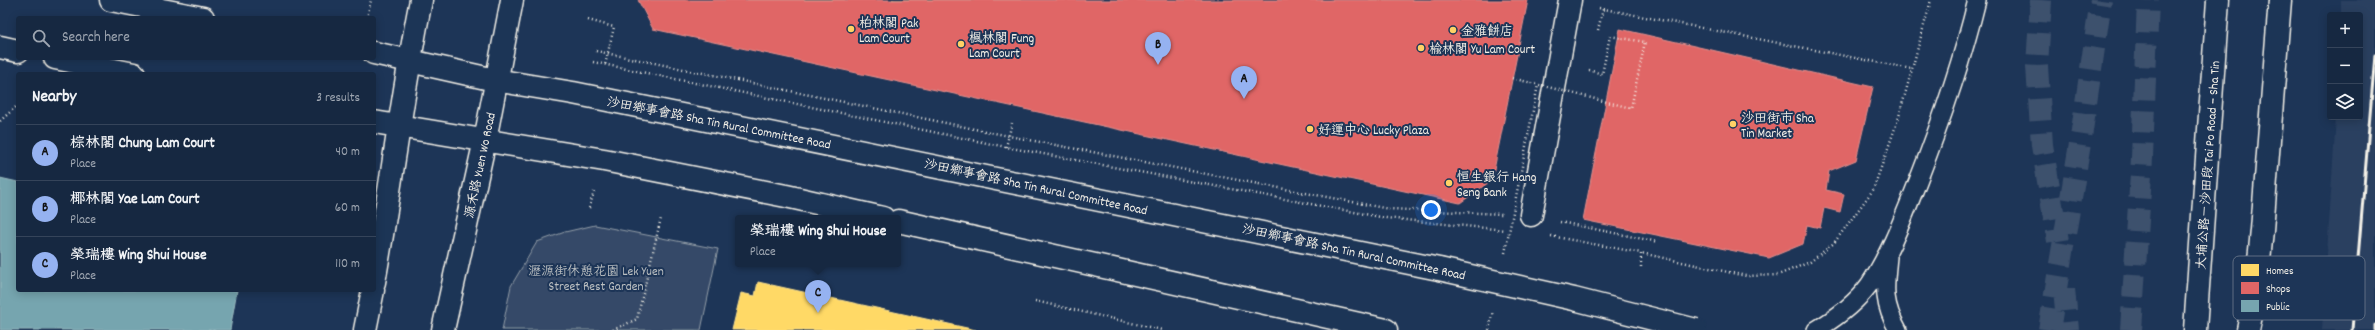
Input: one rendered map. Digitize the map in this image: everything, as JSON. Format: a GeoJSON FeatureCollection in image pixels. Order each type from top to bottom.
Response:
{"type":"FeatureCollection","features":[{"type":"Feature","properties":{"kind":"main road"},"geometry":{"type":"LineString","coordinates":[[111,0],[193,16]]}},
{"type":"Feature","properties":{"kind":"main road"},"geometry":{"type":"LineString","coordinates":[[376,271],[386,216],[408,61],[420,0]]}},
{"type":"Feature","properties":{"kind":"main road","name":"源禾路 Yuen Wo Road"},"geometry":{"type":"LineString","coordinates":[[443,330],[485,140],[512,0]]}},
{"type":"Feature","properties":{"kind":"main road","name":"大埔公路－沙田段 Tai Po Road – Sha Tin"},"geometry":{"type":"LineString","coordinates":[[2195,330],[2218,0]]}},
{"type":"Feature","properties":{"kind":"main road"},"geometry":{"type":"LineString","coordinates":[[2259,256],[2280,0]]}},
{"type":"Feature","properties":{"kind":"main road"},"geometry":{"type":"LineString","coordinates":[[1531,215],[1570,1]]}},
{"type":"Feature","properties":{"kind":"main road"},"geometry":{"type":"LineString","coordinates":[[0,47],[16,50]]}},
{"type":"Feature","properties":{"kind":"main road","name":"沙田鄉事會路 Sha Tin Rural Committee Road"},"geometry":{"type":"LineString","coordinates":[[376,53],[496,80],[581,94],[996,177],[1439,269],[1588,302],[1696,330]]}},
{"type":"Feature","properties":{"kind":"main road"},"geometry":{"type":"LineString","coordinates":[[65,60],[124,72]]}},
{"type":"Feature","properties":{"kind":"main road"},"geometry":{"type":"LineString","coordinates":[[376,122],[619,163],[786,196],[870,215]]}},
{"type":"Feature","properties":{"kind":"main road"},"geometry":{"type":"LineString","coordinates":[[901,222],[1386,330]]}},
{"type":"Feature","properties":{"kind":"main road"},"geometry":{"type":"LineString","coordinates":[[365,330],[372,292]]}},
{"type":"Feature","properties":{"kind":"main road"},"geometry":{"type":"LineString","coordinates":[[2248,330],[2250,320]]}},
{"type":"Feature","properties":{"kind":"main road"},"geometry":{"type":"LineString","coordinates":[[2257,320],[2258,330]]}},
{"type":"Feature","properties":{"kind":"lane"},"geometry":{"type":"LineString","coordinates":[[1816,330],[1836,319],[1854,302],[1868,285],[1888,250],[1935,135],[1968,38],[1977,0]]}},
{"type":"Feature","properties":{"kind":"lane"},"geometry":{"type":"LineString","coordinates":[[1888,250],[1885,289],[1888,314],[1898,330]]}},
{"type":"Feature","properties":{"kind":"lane"},"geometry":{"type":"LineString","coordinates":[[2237,330],[2243,320]]}},
{"type":"Feature","properties":{"kind":"path"},"geometry":{"type":"LineString","coordinates":[[367,16],[371,0]]}},
{"type":"Feature","properties":{"kind":"path"},"geometry":{"type":"LineString","coordinates":[[1549,236],[1641,253],[1746,276],[1778,275],[1810,262],[1834,243],[1873,190],[1898,120],[1931,0]]}},
{"type":"Feature","properties":{"kind":"path"},"geometry":{"type":"LineString","coordinates":[[1570,1],[1603,9],[1912,69]]}},
{"type":"Feature","properties":{"kind":"path"},"geometry":{"type":"LineString","coordinates":[[1597,32],[1603,9]]}},
{"type":"Feature","properties":{"kind":"path"},"geometry":{"type":"LineString","coordinates":[[588,20],[614,27],[609,54],[605,65]]}},
{"type":"Feature","properties":{"kind":"path"},"geometry":{"type":"LineString","coordinates":[[1512,78],[1631,108],[1644,42],[1610,36],[1602,74],[1589,71],[1590,64]]}},
{"type":"Feature","properties":{"kind":"path"},"geometry":{"type":"LineString","coordinates":[[596,50],[609,54],[1009,136],[1389,209]]}},
{"type":"Feature","properties":{"kind":"path"},"geometry":{"type":"LineString","coordinates":[[593,62],[1006,147],[1386,218],[1512,230]]}},
{"type":"Feature","properties":{"kind":"path"},"geometry":{"type":"LineString","coordinates":[[1503,261],[1538,85]]}},
{"type":"Feature","properties":{"kind":"path"},"geometry":{"type":"LineString","coordinates":[[0,121],[16,107]]}},
{"type":"Feature","properties":{"kind":"path"},"geometry":{"type":"LineString","coordinates":[[1006,147],[1012,123]]}},
{"type":"Feature","properties":{"kind":"path"},"geometry":{"type":"LineString","coordinates":[[612,330],[637,319],[661,218]]}},
{"type":"Feature","properties":{"kind":"path"},"geometry":{"type":"LineString","coordinates":[[1641,253],[1641,267]]}},
{"type":"Feature","properties":{"kind":"path"},"geometry":{"type":"LineString","coordinates":[[1035,301],[1162,330]]}},
{"type":"Feature","properties":{"kind":"path"},"geometry":{"type":"LineString","coordinates":[[1490,330],[1494,307]]}},
{"type":"Feature","properties":{"kind":"shaded area"},"geometry":{"type":"Polygon","coordinates":[[[2341,0],[2375,0],[2375,330],[2322,330],[2323,320],[2365,320],[2365,256],[2327,256],[2336,120],[2363,120],[2363,12],[2341,12],[2341,0]]]}},
{"type":"Feature","properties":{"kind":"green space","name":"瀝源街休憩花園 Lek Yuen Street Rest Garden"},"geometry":{"type":"Polygon","coordinates":[[[595,225],[718,249],[701,330],[502,330],[511,286],[537,242],[565,232],[595,225]]]}},
{"type":"Feature","properties":{"kind":"building: Homes","name":"柏林閣 Pak Lam Court"},"geometry":{"type":"Polygon","coordinates":[[[747,0],[845,0],[845,4],[880,10],[875,40],[851,36],[848,51],[822,47],[828,15],[816,14],[811,45],[783,40],[786,22],[744,15],[747,0]]]}},
{"type":"Feature","properties":{"kind":"building: Homes","name":"楓林閣 Fung Lam Court"},"geometry":{"type":"Polygon","coordinates":[[[892,0],[1022,0],[1018,21],[965,12],[962,28],[1017,36],[1013,62],[972,56],[967,87],[939,82],[945,47],[931,45],[925,78],[902,75],[907,43],[882,38],[886,15],[920,21],[923,5],[892,0]]]}},
{"type":"Feature","properties":{"kind":"building: Homes","name":"榆林閣 Yu Lam Court"},"geometry":{"type":"Polygon","coordinates":[[[1369,0],[1493,1],[1488,28],[1460,23],[1458,38],[1484,43],[1480,68],[1453,63],[1447,95],[1422,90],[1428,58],[1412,55],[1406,88],[1383,83],[1387,59],[1358,54],[1363,26],[1391,32],[1393,16],[1366,12],[1369,0]]]}},
{"type":"Feature","properties":{"kind":"building: Homes"},"geometry":{"type":"Polygon","coordinates":[[[1116,2],[1144,7],[1137,42],[1151,45],[1157,11],[1181,15],[1175,47],[1200,51],[1196,74],[1162,68],[1159,84],[1194,90],[1189,120],[1166,116],[1163,131],[1136,127],[1142,95],[1131,93],[1125,125],[1097,120],[1100,103],[1059,95],[1063,68],[1117,77],[1120,62],[1065,52],[1069,26],[1110,33],[1116,2]]]}},
{"type":"Feature","properties":{"kind":"building: Homes"},"geometry":{"type":"Polygon","coordinates":[[[1239,33],[1266,37],[1260,68],[1272,70],[1277,38],[1305,43],[1302,61],[1344,67],[1340,95],[1286,86],[1283,102],[1338,111],[1333,137],[1293,130],[1288,161],[1260,156],[1266,121],[1252,119],[1246,153],[1223,149],[1228,117],[1203,113],[1207,90],[1241,95],[1244,79],[1208,74],[1213,44],[1237,48],[1239,33]]]}},
{"type":"Feature","properties":{"kind":"building: Homes"},"geometry":{"type":"Polygon","coordinates":[[[758,282],[976,330],[732,330],[741,293],[755,296],[758,282]]]}},
{"type":"Feature","properties":{"kind":"building: Shops","name":"好運中心 Lucky Plaza"},"geometry":{"type":"Polygon","coordinates":[[[638,0],[1528,0],[1492,180],[1460,203],[653,29],[638,0]]]}},
{"type":"Feature","properties":{"kind":"building: Shops","name":"沙田街市 Sha Tin Market"},"geometry":{"type":"Polygon","coordinates":[[[1620,29],[1873,87],[1856,160],[1829,171],[1826,190],[1844,194],[1840,212],[1824,208],[1820,228],[1807,225],[1803,244],[1769,258],[1583,220],[1620,29]]]}},
{"type":"Feature","properties":{"kind":"building: Public"},"geometry":{"type":"Polygon","coordinates":[[[0,178],[16,182],[16,292],[237,292],[230,330],[0,330],[0,178]]]}},
{"type":"Feature","properties":{"kind":"tunnel"},"geometry":{"type":"LineString","coordinates":[[2041,0],[2037,66],[2042,145],[2058,241]]}},
{"type":"Feature","properties":{"kind":"tunnel"},"geometry":{"type":"LineString","coordinates":[[2049,330],[2080,144],[2101,0]]}},
{"type":"Feature","properties":{"kind":"tunnel"},"geometry":{"type":"LineString","coordinates":[[2131,330],[2142,158],[2148,0]]}},
{"type":"Feature","properties":{"kind":"tunnel"},"geometry":{"type":"LineString","coordinates":[[2064,289],[2068,330]]}},
{"type":"Feature","properties":{"kind":"railway"},"geometry":{"type":"LineString","coordinates":[[2358,256],[2375,55]]}},
{"type":"Feature","properties":{"kind":"railway"},"geometry":{"type":"LineString","coordinates":[[2352,330],[2353,320]]}},
{"type":"Feature","properties":{"kind":"railway"},"geometry":{"type":"LineString","coordinates":[[2375,325],[2375,330]]}},
{"type":"Feature","properties":{"kind":"place","name":"柏林閣 Pak Lam Court"},"geometry":{"type":"Point","coordinates":[851,29]}},
{"type":"Feature","properties":{"kind":"place","name":"金雅餅店"},"geometry":{"type":"Point","coordinates":[1453,30]}},
{"type":"Feature","properties":{"kind":"place","name":"楓林閣 Fung Lam Court"},"geometry":{"type":"Point","coordinates":[961,44]}},
{"type":"Feature","properties":{"kind":"place","name":"榆林閣 Yu Lam Court"},"geometry":{"type":"Point","coordinates":[1421,48]}},
{"type":"Feature","properties":{"kind":"place","name":"椰林閣 Yae Lam Court"},"geometry":{"type":"Point","coordinates":[1158,65]}},
{"type":"Feature","properties":{"kind":"place","name":"棕林閣 Chung Lam Court"},"geometry":{"type":"Point","coordinates":[1244,99]}},
{"type":"Feature","properties":{"kind":"place","name":"沙田街市 Sha Tin Market"},"geometry":{"type":"Point","coordinates":[1733,124]}},
{"type":"Feature","properties":{"kind":"place","name":"好運中心 Lucky Plaza"},"geometry":{"type":"Point","coordinates":[1310,129]}},
{"type":"Feature","properties":{"kind":"place","name":"恒生銀行 Hang Seng Bank"},"geometry":{"type":"Point","coordinates":[1449,183]}},
{"type":"Feature","properties":{"kind":"place","name":"榮瑞樓 Wing Shui House"},"geometry":{"type":"Point","coordinates":[818,313]}}]}
